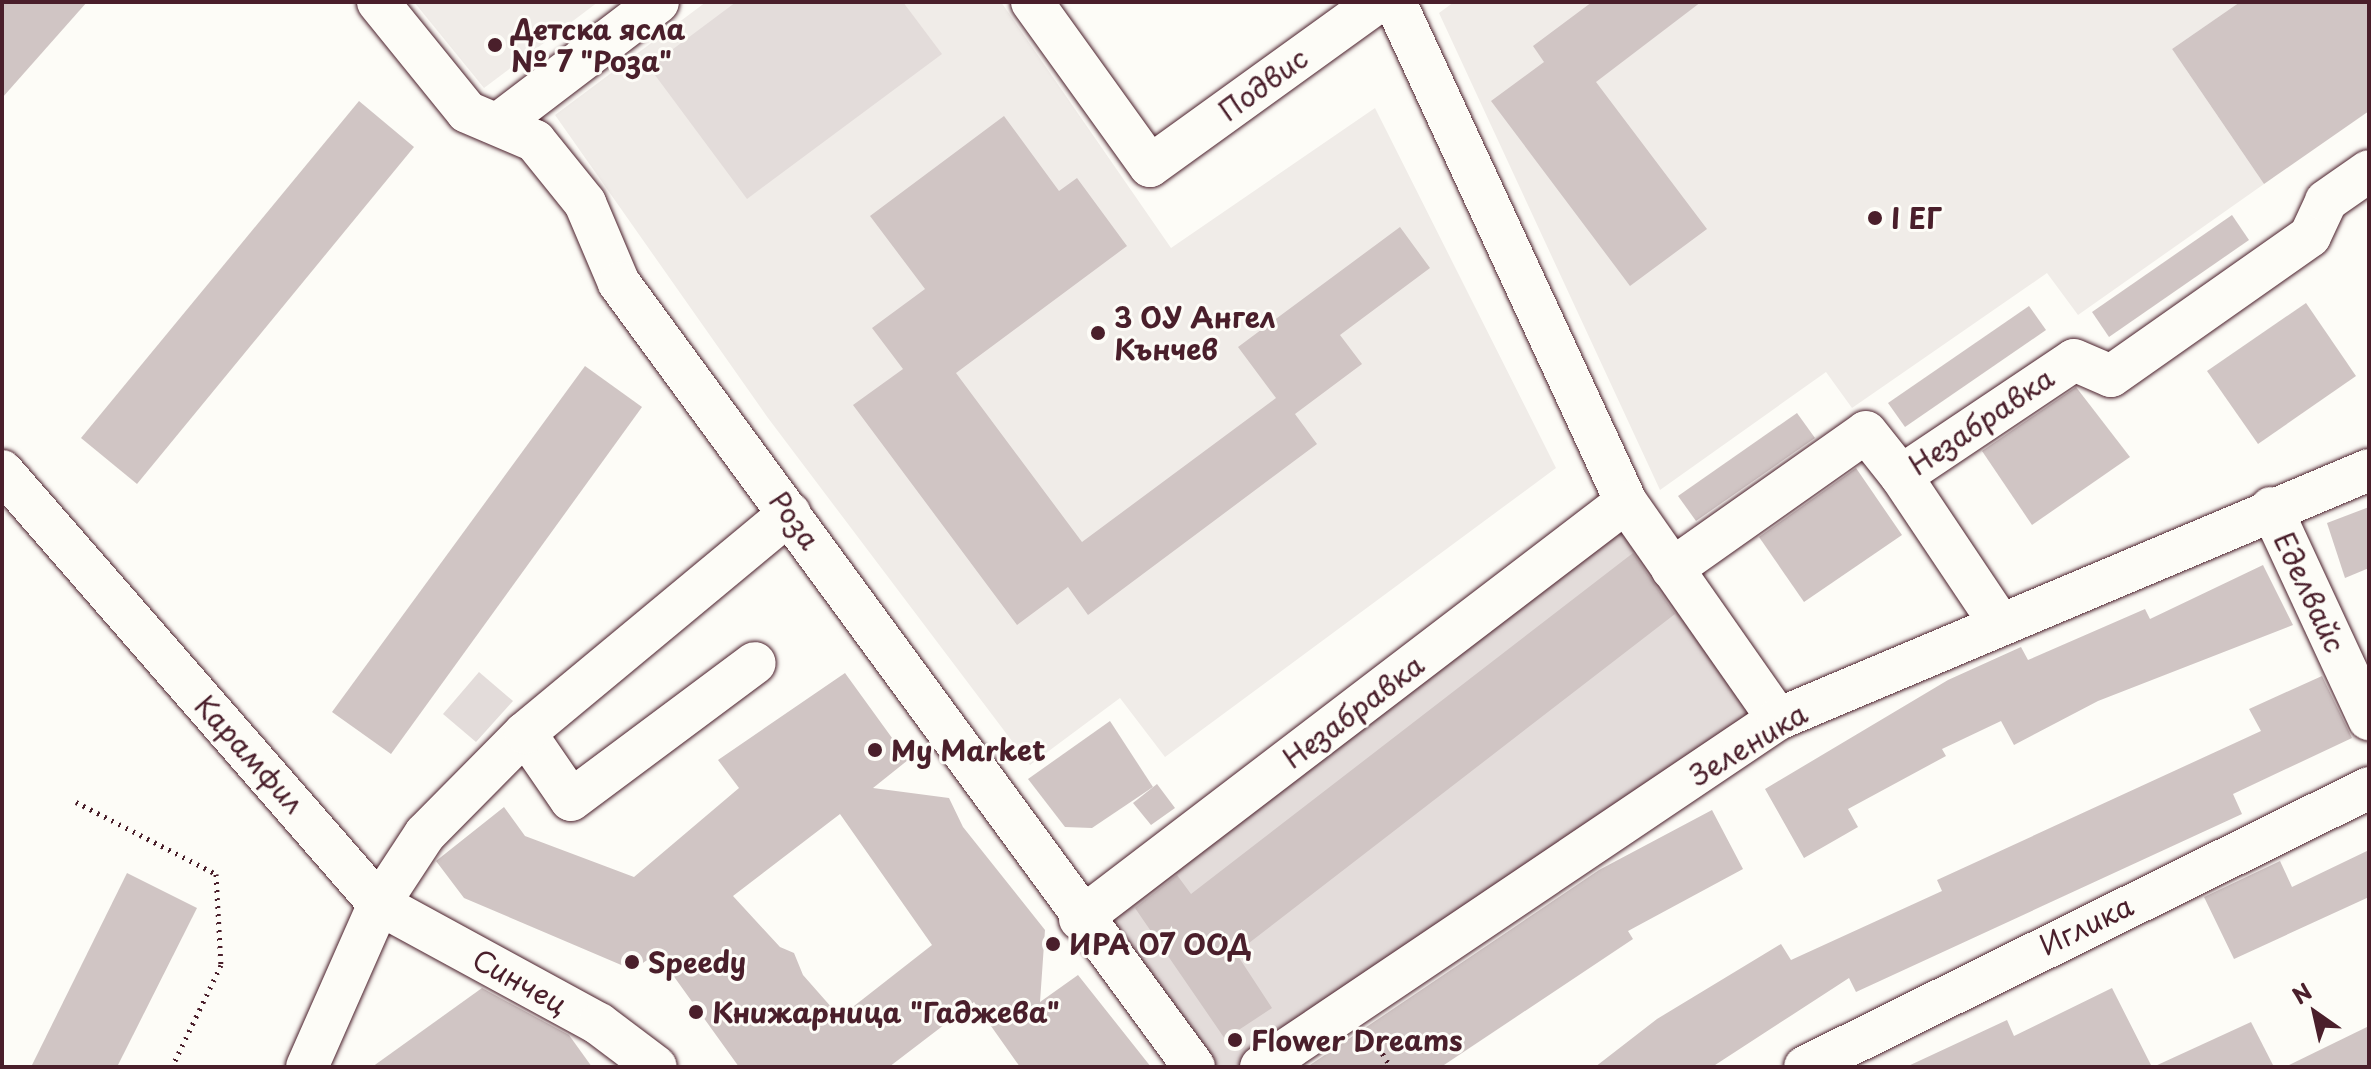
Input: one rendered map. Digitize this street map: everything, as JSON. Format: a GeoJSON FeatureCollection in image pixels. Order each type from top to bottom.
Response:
{"type":"FeatureCollection","features":[{"type":"Feature","properties":{"kind":"street","name":"Роза"},"geometry":{"type":"LineString","coordinates":[[378,2],[467,112],[535,141],[585,203],[619,283],[790,513],[1080,919],[1194,1067]]}},
{"type":"Feature","properties":{"kind":"street"},"geometry":{"type":"LineString","coordinates":[[498,124],[658,2]]}},
{"type":"Feature","properties":{"kind":"street","name":"Подвис"},"geometry":{"type":"LineString","coordinates":[[1032,2],[1150,166],[1377,2]]}},
{"type":"Feature","properties":{"kind":"street"},"geometry":{"type":"LineString","coordinates":[[1395,2],[1626,502],[1778,719]]}},
{"type":"Feature","properties":{"kind":"street","name":"Незабравка"},"geometry":{"type":"LineString","coordinates":[[1672,569],[1866,432],[1901,476],[2074,360],[2111,376],[2310,236],[2326,201],[2369,171]]}},
{"type":"Feature","properties":{"kind":"street","name":"Зеленика"},"geometry":{"type":"LineString","coordinates":[[1261,1067],[1778,719],[2271,508],[2369,470]]}},
{"type":"Feature","properties":{"kind":"street","name":"Карамфил"},"geometry":{"type":"LineString","coordinates":[[2,471],[379,904]]}},
{"type":"Feature","properties":{"kind":"street"},"geometry":{"type":"LineString","coordinates":[[1901,476],[2000,624]]}},
{"type":"Feature","properties":{"kind":"street","name":"Незабравка"},"geometry":{"type":"LineString","coordinates":[[1080,919],[1626,502]]}},
{"type":"Feature","properties":{"kind":"street","name":"Еделвайс"},"geometry":{"type":"LineString","coordinates":[[2271,508],[2369,719]]}},
{"type":"Feature","properties":{"kind":"street"},"geometry":{"type":"LineString","coordinates":[[307,1067],[379,904],[425,834],[525,733],[790,513]]}},
{"type":"Feature","properties":{"kind":"street"},"geometry":{"type":"LineString","coordinates":[[525,733],[571,800],[755,663]]}},
{"type":"Feature","properties":{"kind":"street","name":"Иглика"},"geometry":{"type":"LineString","coordinates":[[1805,1067],[2369,788]]}},
{"type":"Feature","properties":{"kind":"street","name":"Синчец"},"geometry":{"type":"LineString","coordinates":[[379,904],[599,1024],[656,1067]]}},
{"type":"Feature","properties":{"kind":"path"},"geometry":{"type":"LineString","coordinates":[[76,802],[216,874],[221,965],[172,1067]]}},
{"type":"Feature","properties":{"kind":"shaded area","name":"Детска ясла № 7 \"Роза\""},"geometry":{"type":"Polygon","coordinates":[[[414,2],[598,2],[484,88],[414,2]]]}},
{"type":"Feature","properties":{"kind":"shaded area","name":"3 ОУ Ангел Кънчев"},"geometry":{"type":"Polygon","coordinates":[[[706,2],[1001,2],[1171,248],[1375,108],[1556,468],[1165,757],[1120,698],[1030,765],[768,418],[555,115],[706,2]]]}},
{"type":"Feature","properties":{"kind":"shaded area"},"geometry":{"type":"Polygon","coordinates":[[[736,2],[903,2],[942,54],[747,199],[649,67],[736,2]]]}},
{"type":"Feature","properties":{"kind":"shaded area","name":"I ЕГ"},"geometry":{"type":"Polygon","coordinates":[[[1454,2],[2240,2],[2172,49],[2264,184],[2078,315],[2047,273],[1852,408],[1826,372],[1660,490],[1439,13],[1454,2]]]}},
{"type":"Feature","properties":{"kind":"shaded area"},"geometry":{"type":"Polygon","coordinates":[[[1626,502],[1778,719],[1261,1067],[1194,1067],[1080,919],[1626,502]]]}},
{"type":"Feature","properties":{"kind":"shaded area"},"geometry":{"type":"Polygon","coordinates":[[[479,672],[513,701],[476,742],[443,714],[479,672]]]}},
{"type":"Feature","properties":{"kind":"building"},"geometry":{"type":"Polygon","coordinates":[[[2,2],[87,2],[2,98],[2,2]]]}},
{"type":"Feature","properties":{"kind":"building"},"geometry":{"type":"Polygon","coordinates":[[[1592,2],[1701,2],[1596,82],[1707,229],[1630,286],[1491,101],[1544,62],[1533,46],[1592,2]]]}},
{"type":"Feature","properties":{"kind":"building"},"geometry":{"type":"Polygon","coordinates":[[[2240,2],[2369,2],[2369,111],[2264,184],[2172,49],[2240,2]]]}},
{"type":"Feature","properties":{"kind":"building"},"geometry":{"type":"Polygon","coordinates":[[[359,101],[414,147],[137,484],[81,438],[359,101]]]}},
{"type":"Feature","properties":{"kind":"building"},"geometry":{"type":"Polygon","coordinates":[[[1004,116],[1059,191],[1077,178],[1127,246],[956,373],[1082,542],[1276,398],[1238,347],[1400,227],[1430,268],[1340,335],[1362,364],[1295,414],[1317,444],[1088,615],[1068,587],[1017,625],[853,405],[903,369],[872,328],[925,289],[870,216],[1004,116]]]}},
{"type":"Feature","properties":{"kind":"building"},"geometry":{"type":"Polygon","coordinates":[[[2232,215],[2249,240],[2109,337],[2092,312],[2232,215]]]}},
{"type":"Feature","properties":{"kind":"building"},"geometry":{"type":"Polygon","coordinates":[[[2306,303],[2356,376],[2258,444],[2207,371],[2306,303]]]}},
{"type":"Feature","properties":{"kind":"building"},"geometry":{"type":"Polygon","coordinates":[[[2029,306],[2046,330],[1905,427],[1888,403],[2029,306]]]}},
{"type":"Feature","properties":{"kind":"building"},"geometry":{"type":"Polygon","coordinates":[[[585,366],[642,407],[391,754],[332,712],[585,366]]]}},
{"type":"Feature","properties":{"kind":"building"},"geometry":{"type":"Polygon","coordinates":[[[2076,387],[2130,457],[2032,525],[1982,451],[2076,387]]]}},
{"type":"Feature","properties":{"kind":"building"},"geometry":{"type":"Polygon","coordinates":[[[1797,413],[1815,438],[1696,521],[1678,496],[1797,413]]]}},
{"type":"Feature","properties":{"kind":"building"},"geometry":{"type":"Polygon","coordinates":[[[1856,468],[1902,535],[1804,602],[1759,537],[1856,468]]]}},
{"type":"Feature","properties":{"kind":"building"},"geometry":{"type":"Polygon","coordinates":[[[2369,507],[2369,568],[2345,578],[2327,523],[2369,507]]]}},
{"type":"Feature","properties":{"kind":"building"},"geometry":{"type":"Polygon","coordinates":[[[1633,553],[1675,614],[1236,953],[1272,1008],[1225,1039],[1135,908],[1177,875],[1191,894],[1633,553]]]}},
{"type":"Feature","properties":{"kind":"building"},"geometry":{"type":"Polygon","coordinates":[[[2263,565],[2293,625],[2098,701],[2014,745],[2001,721],[1942,749],[1946,756],[1848,809],[1858,827],[1804,858],[1765,789],[1948,680],[2021,647],[2028,660],[2145,609],[2150,619],[2263,565]]]}},
{"type":"Feature","properties":{"kind":"building"},"geometry":{"type":"Polygon","coordinates":[[[845,673],[908,760],[873,788],[949,798],[963,827],[1045,930],[1040,1002],[1078,975],[1151,1067],[1020,1067],[974,1002],[889,1067],[739,1067],[657,953],[633,970],[464,898],[436,861],[504,807],[525,836],[634,877],[739,788],[718,760],[845,673]],[[840,814],[733,896],[780,947],[794,953],[803,975],[840,1017],[932,945],[840,814]]]}},
{"type":"Feature","properties":{"kind":"building"},"geometry":{"type":"Polygon","coordinates":[[[2322,676],[2352,738],[2233,794],[2242,814],[1856,992],[1849,978],[1712,1067],[1595,1067],[1657,1019],[1781,944],[1791,960],[1942,891],[1937,880],[2261,731],[2249,709],[2322,676]]]}},
{"type":"Feature","properties":{"kind":"building"},"geometry":{"type":"Polygon","coordinates":[[[1110,721],[1153,787],[1092,828],[1065,827],[1028,779],[1110,721]]]}},
{"type":"Feature","properties":{"kind":"building"},"geometry":{"type":"Polygon","coordinates":[[[1157,784],[1175,808],[1151,825],[1133,803],[1157,784]]]}},
{"type":"Feature","properties":{"kind":"building"},"geometry":{"type":"Polygon","coordinates":[[[1712,810],[1743,869],[1628,931],[1633,939],[1441,1067],[1307,1067],[1599,870],[1712,810]]]}},
{"type":"Feature","properties":{"kind":"building"},"geometry":{"type":"Polygon","coordinates":[[[2369,850],[2369,897],[2234,959],[2204,897],[2280,861],[2292,887],[2369,850]]]}},
{"type":"Feature","properties":{"kind":"building"},"geometry":{"type":"Polygon","coordinates":[[[127,873],[197,908],[117,1067],[31,1067],[127,873]]]}},
{"type":"Feature","properties":{"kind":"building"},"geometry":{"type":"Polygon","coordinates":[[[482,988],[569,1035],[592,1067],[372,1067],[482,988]]]}},
{"type":"Feature","properties":{"kind":"building"},"geometry":{"type":"Polygon","coordinates":[[[2112,988],[2152,1067],[1906,1067],[2007,1020],[2014,1036],[2112,988]]]}},
{"type":"Feature","properties":{"kind":"building"},"geometry":{"type":"Polygon","coordinates":[[[2251,1022],[2274,1067],[2153,1067],[2251,1022]]]}},
{"type":"Feature","properties":{"kind":"building"},"geometry":{"type":"Polygon","coordinates":[[[2369,1026],[2369,1067],[2285,1067],[2369,1026]]]}},
{"type":"Feature","properties":{"kind":"place","name":"Детска ясла № 7 \"Роза\""},"geometry":{"type":"Point","coordinates":[495,45]}},
{"type":"Feature","properties":{"kind":"place","name":"I ЕГ"},"geometry":{"type":"Point","coordinates":[1875,218]}},
{"type":"Feature","properties":{"kind":"place","name":"3 ОУ Ангел Кънчев"},"geometry":{"type":"Point","coordinates":[1098,333]}},
{"type":"Feature","properties":{"kind":"place","name":"My Market"},"geometry":{"type":"Point","coordinates":[875,750]}},
{"type":"Feature","properties":{"kind":"place","name":"ИРА 07 ООД"},"geometry":{"type":"Point","coordinates":[1053,944]}},
{"type":"Feature","properties":{"kind":"place","name":"Speedy"},"geometry":{"type":"Point","coordinates":[632,962]}},
{"type":"Feature","properties":{"kind":"place","name":"Книжарница \"Гаджева\""},"geometry":{"type":"Point","coordinates":[696,1012]}},
{"type":"Feature","properties":{"kind":"place","name":"Flower Dreams"},"geometry":{"type":"Point","coordinates":[1235,1040]}}]}
